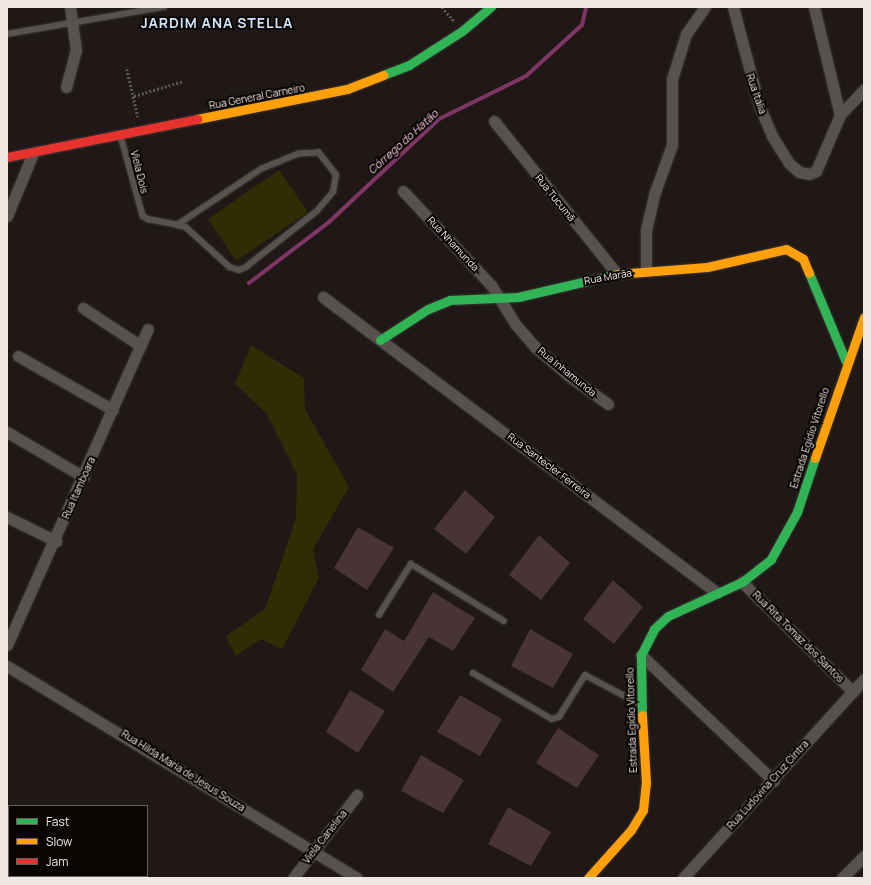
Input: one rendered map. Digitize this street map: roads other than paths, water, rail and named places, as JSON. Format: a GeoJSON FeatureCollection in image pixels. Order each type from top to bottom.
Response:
{"type":"FeatureCollection","features":[{"type":"Feature","properties":{"kind":"street"},"geometry":{"type":"LineString","coordinates":[[66,87],[76,50],[74,24],[70,7]]}},
{"type":"Feature","properties":{"kind":"street","name":"Rua General Carneiro"},"geometry":{"type":"LineString","coordinates":[[7,157],[141,132],[347,89],[409,65],[462,31],[491,7]]}},
{"type":"Feature","properties":{"kind":"street"},"geometry":{"type":"LineString","coordinates":[[646,271],[646,230],[655,192],[672,145],[672,79],[686,34],[705,7]]}},
{"type":"Feature","properties":{"kind":"street","name":"Rua Itália"},"geometry":{"type":"LineString","coordinates":[[733,7],[759,105],[772,136],[789,163],[799,172],[809,174],[816,171],[840,115]]}},
{"type":"Feature","properties":{"kind":"street"},"geometry":{"type":"LineString","coordinates":[[814,7],[840,115]]}},
{"type":"Feature","properties":{"kind":"street"},"geometry":{"type":"LineString","coordinates":[[840,115],[864,89]]}},
{"type":"Feature","properties":{"kind":"street","name":"Rua Tucumã"},"geometry":{"type":"LineString","coordinates":[[494,121],[616,274]]}},
{"type":"Feature","properties":{"kind":"street"},"geometry":{"type":"LineString","coordinates":[[7,216],[33,153]]}},
{"type":"Feature","properties":{"kind":"street","name":"Rua Nhamunda"},"geometry":{"type":"LineString","coordinates":[[403,191],[484,277],[499,299]]}},
{"type":"Feature","properties":{"kind":"street","name":"Rua Marãa"},"geometry":{"type":"LineString","coordinates":[[380,340],[438,304],[463,299],[499,299],[616,274],[707,267],[776,250],[791,249],[803,259],[846,362]]}},
{"type":"Feature","properties":{"kind":"street"},"geometry":{"type":"LineString","coordinates":[[323,297],[380,340]]}},
{"type":"Feature","properties":{"kind":"street","name":"Rua Inhamunda"},"geometry":{"type":"LineString","coordinates":[[499,299],[534,346],[569,376],[608,404]]}},
{"type":"Feature","properties":{"kind":"street"},"geometry":{"type":"LineString","coordinates":[[83,308],[141,346]]}},
{"type":"Feature","properties":{"kind":"street","name":"Estrada Egídio Vitorello"},"geometry":{"type":"LineString","coordinates":[[588,878],[631,830],[644,810],[646,783],[641,704],[641,655],[647,640],[660,622],[678,610],[742,582],[771,559],[790,529],[846,362],[864,317]]}},
{"type":"Feature","properties":{"kind":"street","name":"Rua Itamboara"},"geometry":{"type":"LineString","coordinates":[[7,645],[56,541],[148,329]]}},
{"type":"Feature","properties":{"kind":"street","name":"Rua Santecler Ferreira"},"geometry":{"type":"LineString","coordinates":[[380,340],[717,593]]}},
{"type":"Feature","properties":{"kind":"street"},"geometry":{"type":"LineString","coordinates":[[18,356],[113,410]]}},
{"type":"Feature","properties":{"kind":"street"},"geometry":{"type":"LineString","coordinates":[[7,432],[84,476]]}},
{"type":"Feature","properties":{"kind":"street"},"geometry":{"type":"LineString","coordinates":[[7,517],[56,541]]}},
{"type":"Feature","properties":{"kind":"street","name":"Rua Rita Tomaz dos Santos"},"geometry":{"type":"LineString","coordinates":[[742,582],[853,692]]}},
{"type":"Feature","properties":{"kind":"street"},"geometry":{"type":"LineString","coordinates":[[641,655],[774,781]]}},
{"type":"Feature","properties":{"kind":"street","name":"Rua Hilda Maria de Jesus Souza"},"geometry":{"type":"LineString","coordinates":[[7,666],[357,878]]}},
{"type":"Feature","properties":{"kind":"street","name":"Rua Ludovina Cruz Cintra"},"geometry":{"type":"LineString","coordinates":[[683,878],[774,781],[864,679]]}},
{"type":"Feature","properties":{"kind":"street","name":"Viela Canelina"},"geometry":{"type":"LineString","coordinates":[[293,878],[357,795]]}},
{"type":"Feature","properties":{"kind":"street"},"geometry":{"type":"LineString","coordinates":[[842,878],[864,856]]}},
{"type":"Feature","properties":{"kind":"lane"},"geometry":{"type":"LineString","coordinates":[[7,34],[74,24],[164,7]]}},
{"type":"Feature","properties":{"kind":"lane","name":"Viela Dois"},"geometry":{"type":"LineString","coordinates":[[121,136],[140,212],[148,219],[178,225]]}},
{"type":"Feature","properties":{"kind":"lane"},"geometry":{"type":"LineString","coordinates":[[319,153],[336,175],[333,192],[317,211],[246,268],[230,267],[186,227],[178,225],[262,169],[299,154],[319,153]]}},
{"type":"Feature","properties":{"kind":"lane"},"geometry":{"type":"LineString","coordinates":[[379,615],[410,564],[504,621]]}},
{"type":"Feature","properties":{"kind":"lane"},"geometry":{"type":"LineString","coordinates":[[473,673],[552,719],[559,717],[585,675],[641,704]]}},
{"type":"Feature","properties":{"kind":"waterway","name":"Córrego do Hatão"},"geometry":{"type":"LineString","coordinates":[[249,283],[329,222],[439,119],[526,76],[582,25],[586,7]]}},
{"type":"Feature","properties":{"kind":"district","name":"JARDIM ANA STELLA"},"geometry":{"type":"Point","coordinates":[217,23]}}]}
